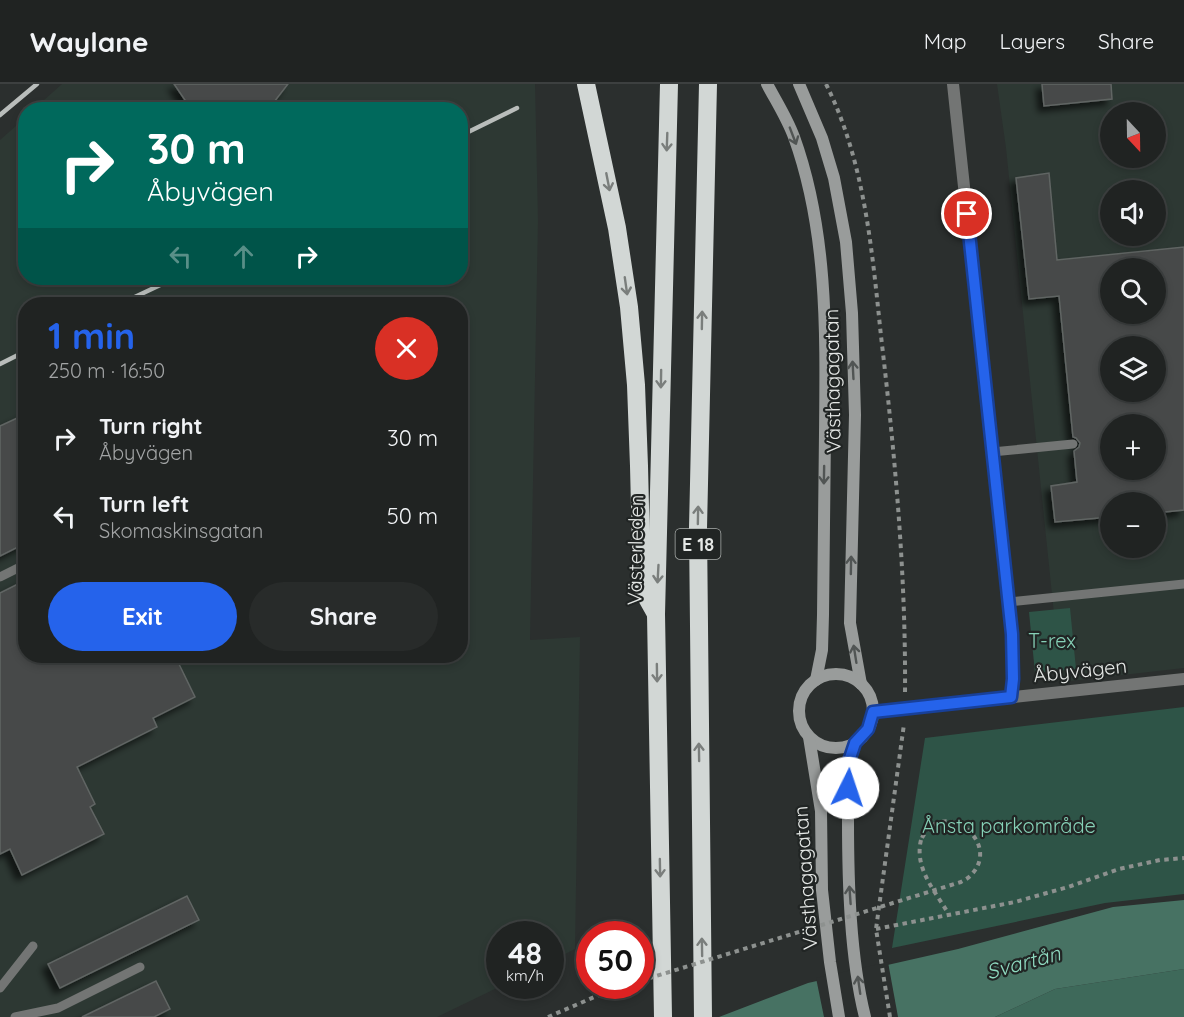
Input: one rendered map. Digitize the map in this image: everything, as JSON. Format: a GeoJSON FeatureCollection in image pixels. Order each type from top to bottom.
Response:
{"type":"FeatureCollection","features":[{"type":"Feature","properties":{"kind":"highway","name":"E 18"},"geometry":{"type":"LineString","coordinates":[[586,84],[617,228],[629,307],[636,396],[642,589],[657,614]]}},
{"type":"Feature","properties":{"kind":"highway","name":"Västerleden"},"geometry":{"type":"LineString","coordinates":[[663,1017],[657,614],[669,84]]}},
{"type":"Feature","properties":{"kind":"highway","name":"E 18"},"geometry":{"type":"LineString","coordinates":[[703,1011],[698,528],[708,84]]}},
{"type":"Feature","properties":{"kind":"main road","name":"Västhagagatan"},"geometry":{"type":"LineString","coordinates":[[767,84],[793,135],[803,169],[812,203],[821,272],[826,341],[823,615],[822,651],[816,680]]}},
{"type":"Feature","properties":{"kind":"main road","name":"Västhagagatan"},"geometry":{"type":"LineString","coordinates":[[799,84],[822,138],[834,178],[846,242],[852,313],[855,415],[850,623],[861,684]]}},
{"type":"Feature","properties":{"kind":"main road"},"geometry":{"type":"LineString","coordinates":[[855,743],[842,748],[820,745],[809,736],[799,719],[799,706],[806,688],[824,675],[849,676],[861,684],[871,700],[873,712],[868,729],[855,743],[848,764],[848,859],[855,954],[865,1017]]}},
{"type":"Feature","properties":{"kind":"main road","name":"Västhagagatan"},"geometry":{"type":"LineString","coordinates":[[809,736],[821,811],[822,890],[839,1017]]}},
{"type":"Feature","properties":{"kind":"street"},"geometry":{"type":"LineString","coordinates":[[953,84],[1009,602],[1013,679],[1011,697]]}},
{"type":"Feature","properties":{"kind":"street","name":"Åbyvägen"},"geometry":{"type":"LineString","coordinates":[[873,712],[1184,679]]}},
{"type":"Feature","properties":{"kind":"lane"},"geometry":{"type":"LineString","coordinates":[[992,452],[1073,444]]}},
{"type":"Feature","properties":{"kind":"lane"},"geometry":{"type":"LineString","coordinates":[[0,577],[18,568]]}},
{"type":"Feature","properties":{"kind":"lane"},"geometry":{"type":"LineString","coordinates":[[1009,602],[1184,584]]}},
{"type":"Feature","properties":{"kind":"lane"},"geometry":{"type":"LineString","coordinates":[[0,988],[33,946]]}},
{"type":"Feature","properties":{"kind":"lane"},"geometry":{"type":"LineString","coordinates":[[18,1017],[58,1008],[140,968]]}},
{"type":"Feature","properties":{"kind":"path"},"geometry":{"type":"LineString","coordinates":[[826,84],[857,166],[876,288],[897,490],[905,646],[905,699]]}},
{"type":"Feature","properties":{"kind":"path"},"geometry":{"type":"LineString","coordinates":[[890,1017],[876,929],[904,727]]}},
{"type":"Feature","properties":{"kind":"path"},"geometry":{"type":"LineString","coordinates":[[654,977],[934,890],[961,882],[973,873],[979,862],[980,846],[966,827],[955,821],[943,821],[932,826],[921,840],[918,852],[922,870],[934,890],[948,913]]}},
{"type":"Feature","properties":{"kind":"path"},"geometry":{"type":"LineString","coordinates":[[876,929],[948,913],[1015,902],[1068,887],[1119,868],[1184,858]]}},
{"type":"Feature","properties":{"kind":"path"},"geometry":{"type":"LineString","coordinates":[[548,1017],[590,999]]}},
{"type":"Feature","properties":{"kind":"shaded area"},"geometry":{"type":"Polygon","coordinates":[[[62,84],[535,84],[538,220],[530,640],[580,637],[575,949],[564,954],[564,921],[486,921],[486,993],[437,1017],[0,1017],[0,140],[18,124],[18,285],[468,285],[468,102],[42,102],[62,84]]]}},
{"type":"Feature","properties":{"kind":"shaded area"},"geometry":{"type":"Polygon","coordinates":[[[997,84],[1184,84],[1184,668],[1061,682],[1006,148],[997,84]]]}},
{"type":"Feature","properties":{"kind":"shaded area"},"geometry":{"type":"Polygon","coordinates":[[[1184,969],[1184,1017],[995,1017],[1055,989],[1184,969]]]}},
{"type":"Feature","properties":{"kind":"green space","name":"T-rex"},"geometry":{"type":"Polygon","coordinates":[[[1070,608],[1076,669],[1035,673],[1029,612],[1070,608]]]}},
{"type":"Feature","properties":{"kind":"green space","name":"Ånsta parkområde"},"geometry":{"type":"Polygon","coordinates":[[[1184,707],[1184,894],[1105,903],[892,948],[925,738],[1184,707]]]}},
{"type":"Feature","properties":{"kind":"water","name":"Svartån"},"geometry":{"type":"Polygon","coordinates":[[[1184,900],[1184,969],[1055,989],[995,1017],[719,1017],[808,983],[958,949],[1113,907],[1184,900]]]}},
{"type":"Feature","properties":{"kind":"pier"},"geometry":{"type":"Polygon","coordinates":[[[888,962],[898,1017],[824,1017],[816,978],[888,962]]]}},
{"type":"Feature","properties":{"kind":"building"},"geometry":{"type":"Polygon","coordinates":[[[174,84],[288,84],[274,102],[186,102],[174,84]]]}},
{"type":"Feature","properties":{"kind":"building"},"geometry":{"type":"Polygon","coordinates":[[[1042,84],[1111,84],[1112,99],[1044,106],[1042,84]]]}},
{"type":"Feature","properties":{"kind":"building"},"geometry":{"type":"Polygon","coordinates":[[[1049,173],[1057,260],[1184,247],[1184,510],[1166,512],[1166,492],[1100,492],[1100,518],[1055,522],[1051,486],[1077,482],[1074,451],[1080,443],[1073,437],[1059,296],[1029,299],[1016,178],[1049,173]]]}},
{"type":"Feature","properties":{"kind":"building"},"geometry":{"type":"Polygon","coordinates":[[[18,418],[18,547],[0,556],[0,426],[18,418]]]}},
{"type":"Feature","properties":{"kind":"building"},"geometry":{"type":"Polygon","coordinates":[[[18,584],[18,663],[178,663],[195,697],[153,718],[157,727],[77,767],[95,804],[90,807],[104,834],[22,875],[10,849],[0,854],[0,593],[18,584]]]}},
{"type":"Feature","properties":{"kind":"building"},"geometry":{"type":"Polygon","coordinates":[[[187,896],[199,920],[60,988],[48,964],[187,896]]]}},
{"type":"Feature","properties":{"kind":"building"},"geometry":{"type":"Polygon","coordinates":[[[156,981],[170,1009],[154,1017],[82,1017],[156,981]]]}},
{"type":"Feature","properties":{"kind":"railway"},"geometry":{"type":"LineString","coordinates":[[0,115],[37,84]]}},
{"type":"Feature","properties":{"kind":"railway"},"geometry":{"type":"LineString","coordinates":[[468,132],[517,108]]}},
{"type":"Feature","properties":{"kind":"railway"},"geometry":{"type":"LineString","coordinates":[[135,297],[160,285]]}},
{"type":"Feature","properties":{"kind":"railway"},"geometry":{"type":"LineString","coordinates":[[0,364],[18,355]]}},
{"type":"Feature","properties":{"kind":"route"},"geometry":{"type":"LineString","coordinates":[[848,788],[848,764],[855,743],[865,735],[871,723],[873,712],[1011,697],[1012,634],[967,214]]}}]}
